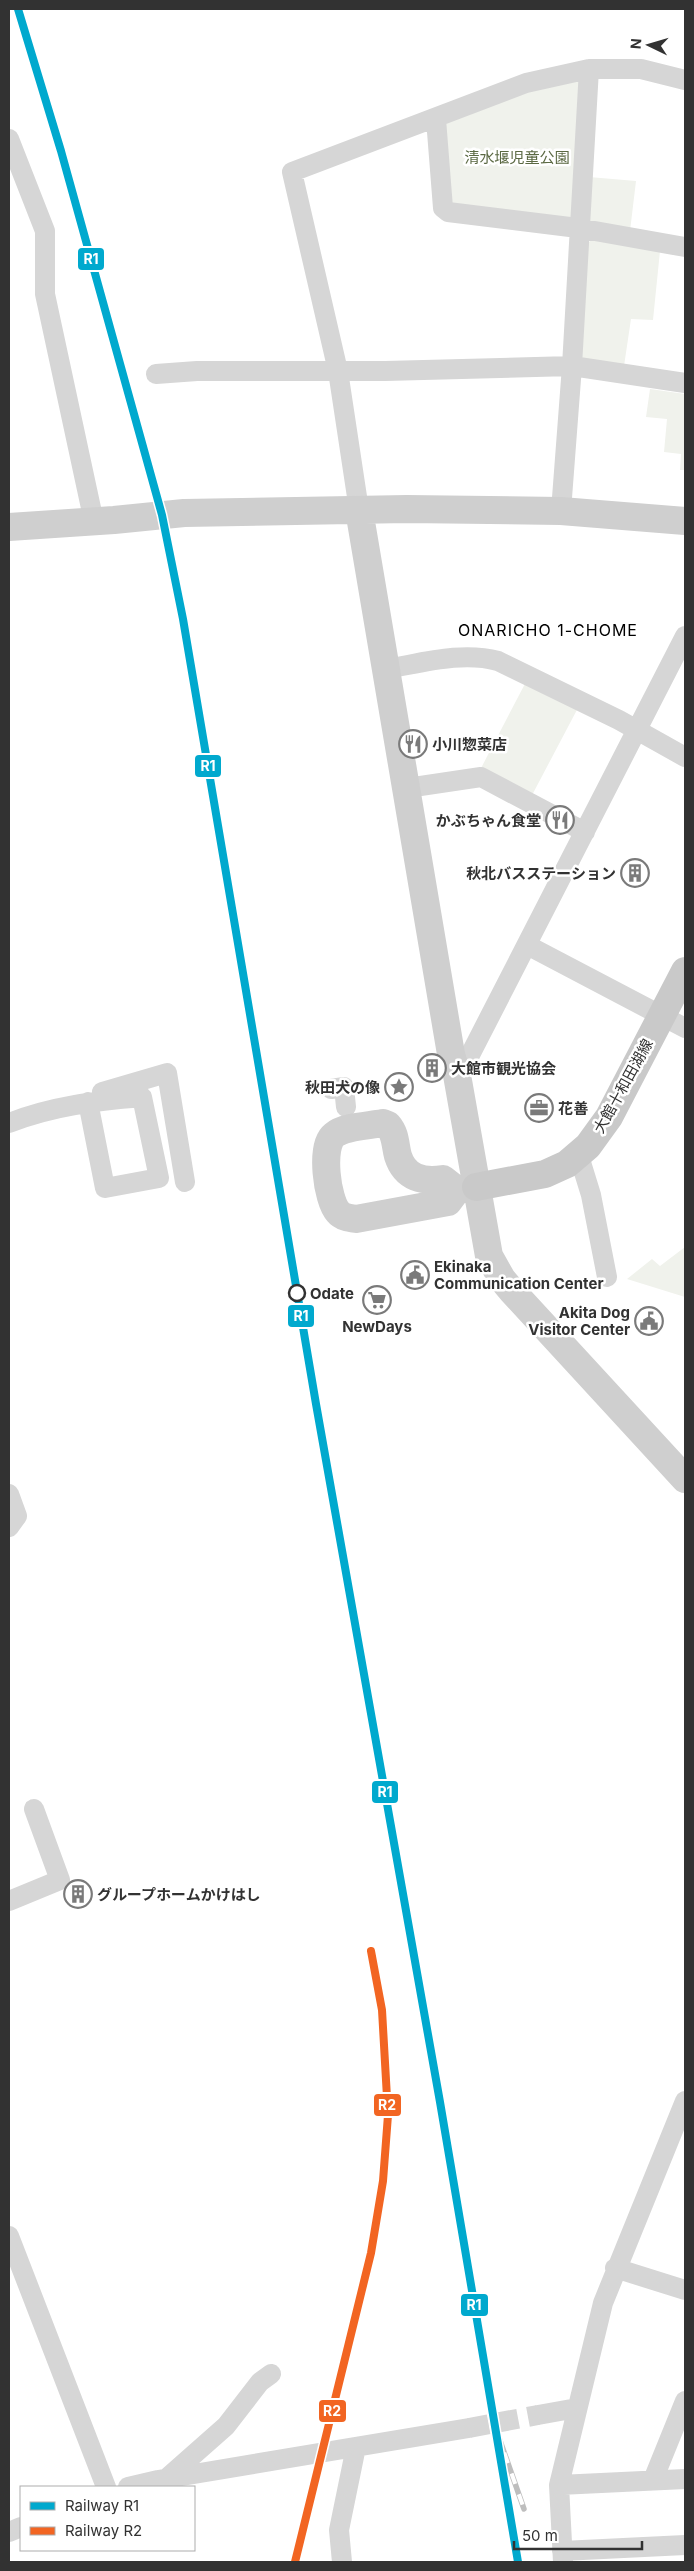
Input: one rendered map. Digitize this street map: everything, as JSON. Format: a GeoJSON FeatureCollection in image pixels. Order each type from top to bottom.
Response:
{"type":"FeatureCollection","features":[{"type":"Feature","properties":{"kind":"main road","name":"大館十和田湖線"},"geometry":{"type":"LineString","coordinates":[[467,1189],[545,1174],[579,1156],[609,1118],[674,1021],[685,970]]}},
{"type":"Feature","properties":{"kind":"street"},"geometry":{"type":"LineString","coordinates":[[561,511],[572,366],[578,228],[589,69]]}},
{"type":"Feature","properties":{"kind":"street"},"geometry":{"type":"LineString","coordinates":[[685,80],[640,69],[589,69],[526,83],[436,119],[292,172],[338,370],[359,510],[451,1054],[457,1075],[467,1189],[489,1256],[502,1279],[685,1479]]}},
{"type":"Feature","properties":{"kind":"street"},"geometry":{"type":"LineString","coordinates":[[436,119],[443,208],[448,212],[578,228],[685,247]]}},
{"type":"Feature","properties":{"kind":"street"},"geometry":{"type":"LineString","coordinates":[[9,139],[45,232],[45,294],[94,522]]}},
{"type":"Feature","properties":{"kind":"street"},"geometry":{"type":"LineString","coordinates":[[156,374],[197,371],[338,370],[385,372],[572,366],[685,383]]}},
{"type":"Feature","properties":{"kind":"street"},"geometry":{"type":"LineString","coordinates":[[9,527],[94,522],[184,512],[359,510],[561,511],[685,521]]}},
{"type":"Feature","properties":{"kind":"street"},"geometry":{"type":"LineString","coordinates":[[457,1075],[470,1055],[685,636]]}},
{"type":"Feature","properties":{"kind":"street"},"geometry":{"type":"LineString","coordinates":[[386,669],[462,657],[483,657],[522,672],[619,720],[636,732],[685,757]]}},
{"type":"Feature","properties":{"kind":"street"},"geometry":{"type":"LineString","coordinates":[[407,788],[480,777],[585,832]]}},
{"type":"Feature","properties":{"kind":"street"},"geometry":{"type":"LineString","coordinates":[[527,945],[674,1021]]}},
{"type":"Feature","properties":{"kind":"street"},"geometry":{"type":"LineString","coordinates":[[9,1123],[33,1113],[90,1099],[174,1074],[185,1182]]}},
{"type":"Feature","properties":{"kind":"street"},"geometry":{"type":"LineString","coordinates":[[331,1089],[344,1087],[346,1107]]}},
{"type":"Feature","properties":{"kind":"street"},"geometry":{"type":"LineString","coordinates":[[142,1098],[159,1178],[105,1188],[90,1099],[142,1098]]}},
{"type":"Feature","properties":{"kind":"street"},"geometry":{"type":"LineString","coordinates":[[382,1123],[388,1125],[395,1136],[399,1157],[411,1175],[428,1181],[443,1179],[467,1189],[448,1202],[356,1219],[347,1218],[339,1214],[333,1205],[325,1154],[327,1143],[341,1131],[382,1123]]}},
{"type":"Feature","properties":{"kind":"street"},"geometry":{"type":"LineString","coordinates":[[579,1156],[591,1195],[606,1277]]}},
{"type":"Feature","properties":{"kind":"street"},"geometry":{"type":"LineString","coordinates":[[9,1494],[17,1516],[9,1527]]}},
{"type":"Feature","properties":{"kind":"street"},"geometry":{"type":"LineString","coordinates":[[9,1901],[60,1880],[34,1809]]}},
{"type":"Feature","properties":{"kind":"street"},"geometry":{"type":"LineString","coordinates":[[685,2101],[615,2268],[603,2303],[559,2485],[563,2556],[685,2545]]}},
{"type":"Feature","properties":{"kind":"street"},"geometry":{"type":"LineString","coordinates":[[9,2236],[106,2486]]}},
{"type":"Feature","properties":{"kind":"street"},"geometry":{"type":"LineString","coordinates":[[615,2268],[685,2290]]}},
{"type":"Feature","properties":{"kind":"street"},"geometry":{"type":"LineString","coordinates":[[166,2479],[226,2426],[260,2382],[271,2374]]}},
{"type":"Feature","properties":{"kind":"street"},"geometry":{"type":"LineString","coordinates":[[653,2480],[685,2401]]}},
{"type":"Feature","properties":{"kind":"street"},"geometry":{"type":"LineString","coordinates":[[538,2415],[577,2408]]}},
{"type":"Feature","properties":{"kind":"street"},"geometry":{"type":"LineString","coordinates":[[133,2486],[469,2428]]}},
{"type":"Feature","properties":{"kind":"street"},"geometry":{"type":"LineString","coordinates":[[342,2562],[339,2530],[356,2447]]}},
{"type":"Feature","properties":{"kind":"street"},"geometry":{"type":"LineString","coordinates":[[559,2485],[685,2480]]}},
{"type":"Feature","properties":{"kind":"green space","name":"清水堰児童公園"},"geometry":{"type":"Polygon","coordinates":[[[585,78],[576,223],[451,211],[443,120],[519,90],[585,78]]]}},
{"type":"Feature","properties":{"kind":"green space"},"geometry":{"type":"Polygon","coordinates":[[[589,177],[636,181],[630,231],[592,227],[587,218],[589,177]]]}},
{"type":"Feature","properties":{"kind":"green space"},"geometry":{"type":"Polygon","coordinates":[[[591,240],[660,251],[653,320],[631,319],[624,366],[586,362],[578,355],[585,247],[591,240]]]}},
{"type":"Feature","properties":{"kind":"green space"},"geometry":{"type":"Polygon","coordinates":[[[650,389],[685,394],[685,470],[680,470],[681,454],[664,452],[667,419],[646,417],[650,389]]]}},
{"type":"Feature","properties":{"kind":"green space"},"geometry":{"type":"Polygon","coordinates":[[[528,678],[579,706],[530,799],[479,772],[528,678]]]}},
{"type":"Feature","properties":{"kind":"green space"},"geometry":{"type":"Polygon","coordinates":[[[685,1247],[685,1297],[627,1279],[652,1259],[660,1266],[685,1247]]]}},
{"type":"Feature","properties":{"kind":"tunnel"},"geometry":{"type":"LineString","coordinates":[[469,2428],[538,2415]]}},
{"type":"Feature","properties":{"kind":"railway"},"geometry":{"type":"LineString","coordinates":[[497,2432],[524,2509]]}},
{"type":"Feature","properties":{"kind":"rail line","name":"R1"},"geometry":{"type":"LineString","coordinates":[[18,9],[61,151],[162,515],[183,619],[316,1404],[440,2102],[518,2562]]}},
{"type":"Feature","properties":{"kind":"rail line","name":"R2"},"geometry":{"type":"LineString","coordinates":[[295,2562],[371,2253],[383,2181],[388,2115],[382,2010],[371,1951]]}},
{"type":"Feature","properties":{"kind":"place","name":"小川惣菜店"},"geometry":{"type":"Point","coordinates":[413,744]}},
{"type":"Feature","properties":{"kind":"place","name":"かぶちゃん食堂"},"geometry":{"type":"Point","coordinates":[560,820]}},
{"type":"Feature","properties":{"kind":"place","name":"秋北バスステーション"},"geometry":{"type":"Point","coordinates":[635,873]}},
{"type":"Feature","properties":{"kind":"place","name":"大館市観光協会"},"geometry":{"type":"Point","coordinates":[432,1068]}},
{"type":"Feature","properties":{"kind":"place","name":"秋田犬の像"},"geometry":{"type":"Point","coordinates":[399,1087]}},
{"type":"Feature","properties":{"kind":"place","name":"花善"},"geometry":{"type":"Point","coordinates":[539,1108]}},
{"type":"Feature","properties":{"kind":"place","name":"Ekinaka Communication Center"},"geometry":{"type":"Point","coordinates":[415,1275]}},
{"type":"Feature","properties":{"kind":"place","name":"Odate"},"geometry":{"type":"Point","coordinates":[297,1293]}},
{"type":"Feature","properties":{"kind":"place","name":"NewDays"},"geometry":{"type":"Point","coordinates":[377,1300]}},
{"type":"Feature","properties":{"kind":"place","name":"Akita Dog Visitor Center"},"geometry":{"type":"Point","coordinates":[649,1321]}},
{"type":"Feature","properties":{"kind":"place","name":"グループホームかけはし"},"geometry":{"type":"Point","coordinates":[78,1894]}},
{"type":"Feature","properties":{"kind":"district","name":"ONARICHO 1-CHOME"},"geometry":{"type":"Point","coordinates":[548,630]}}]}
